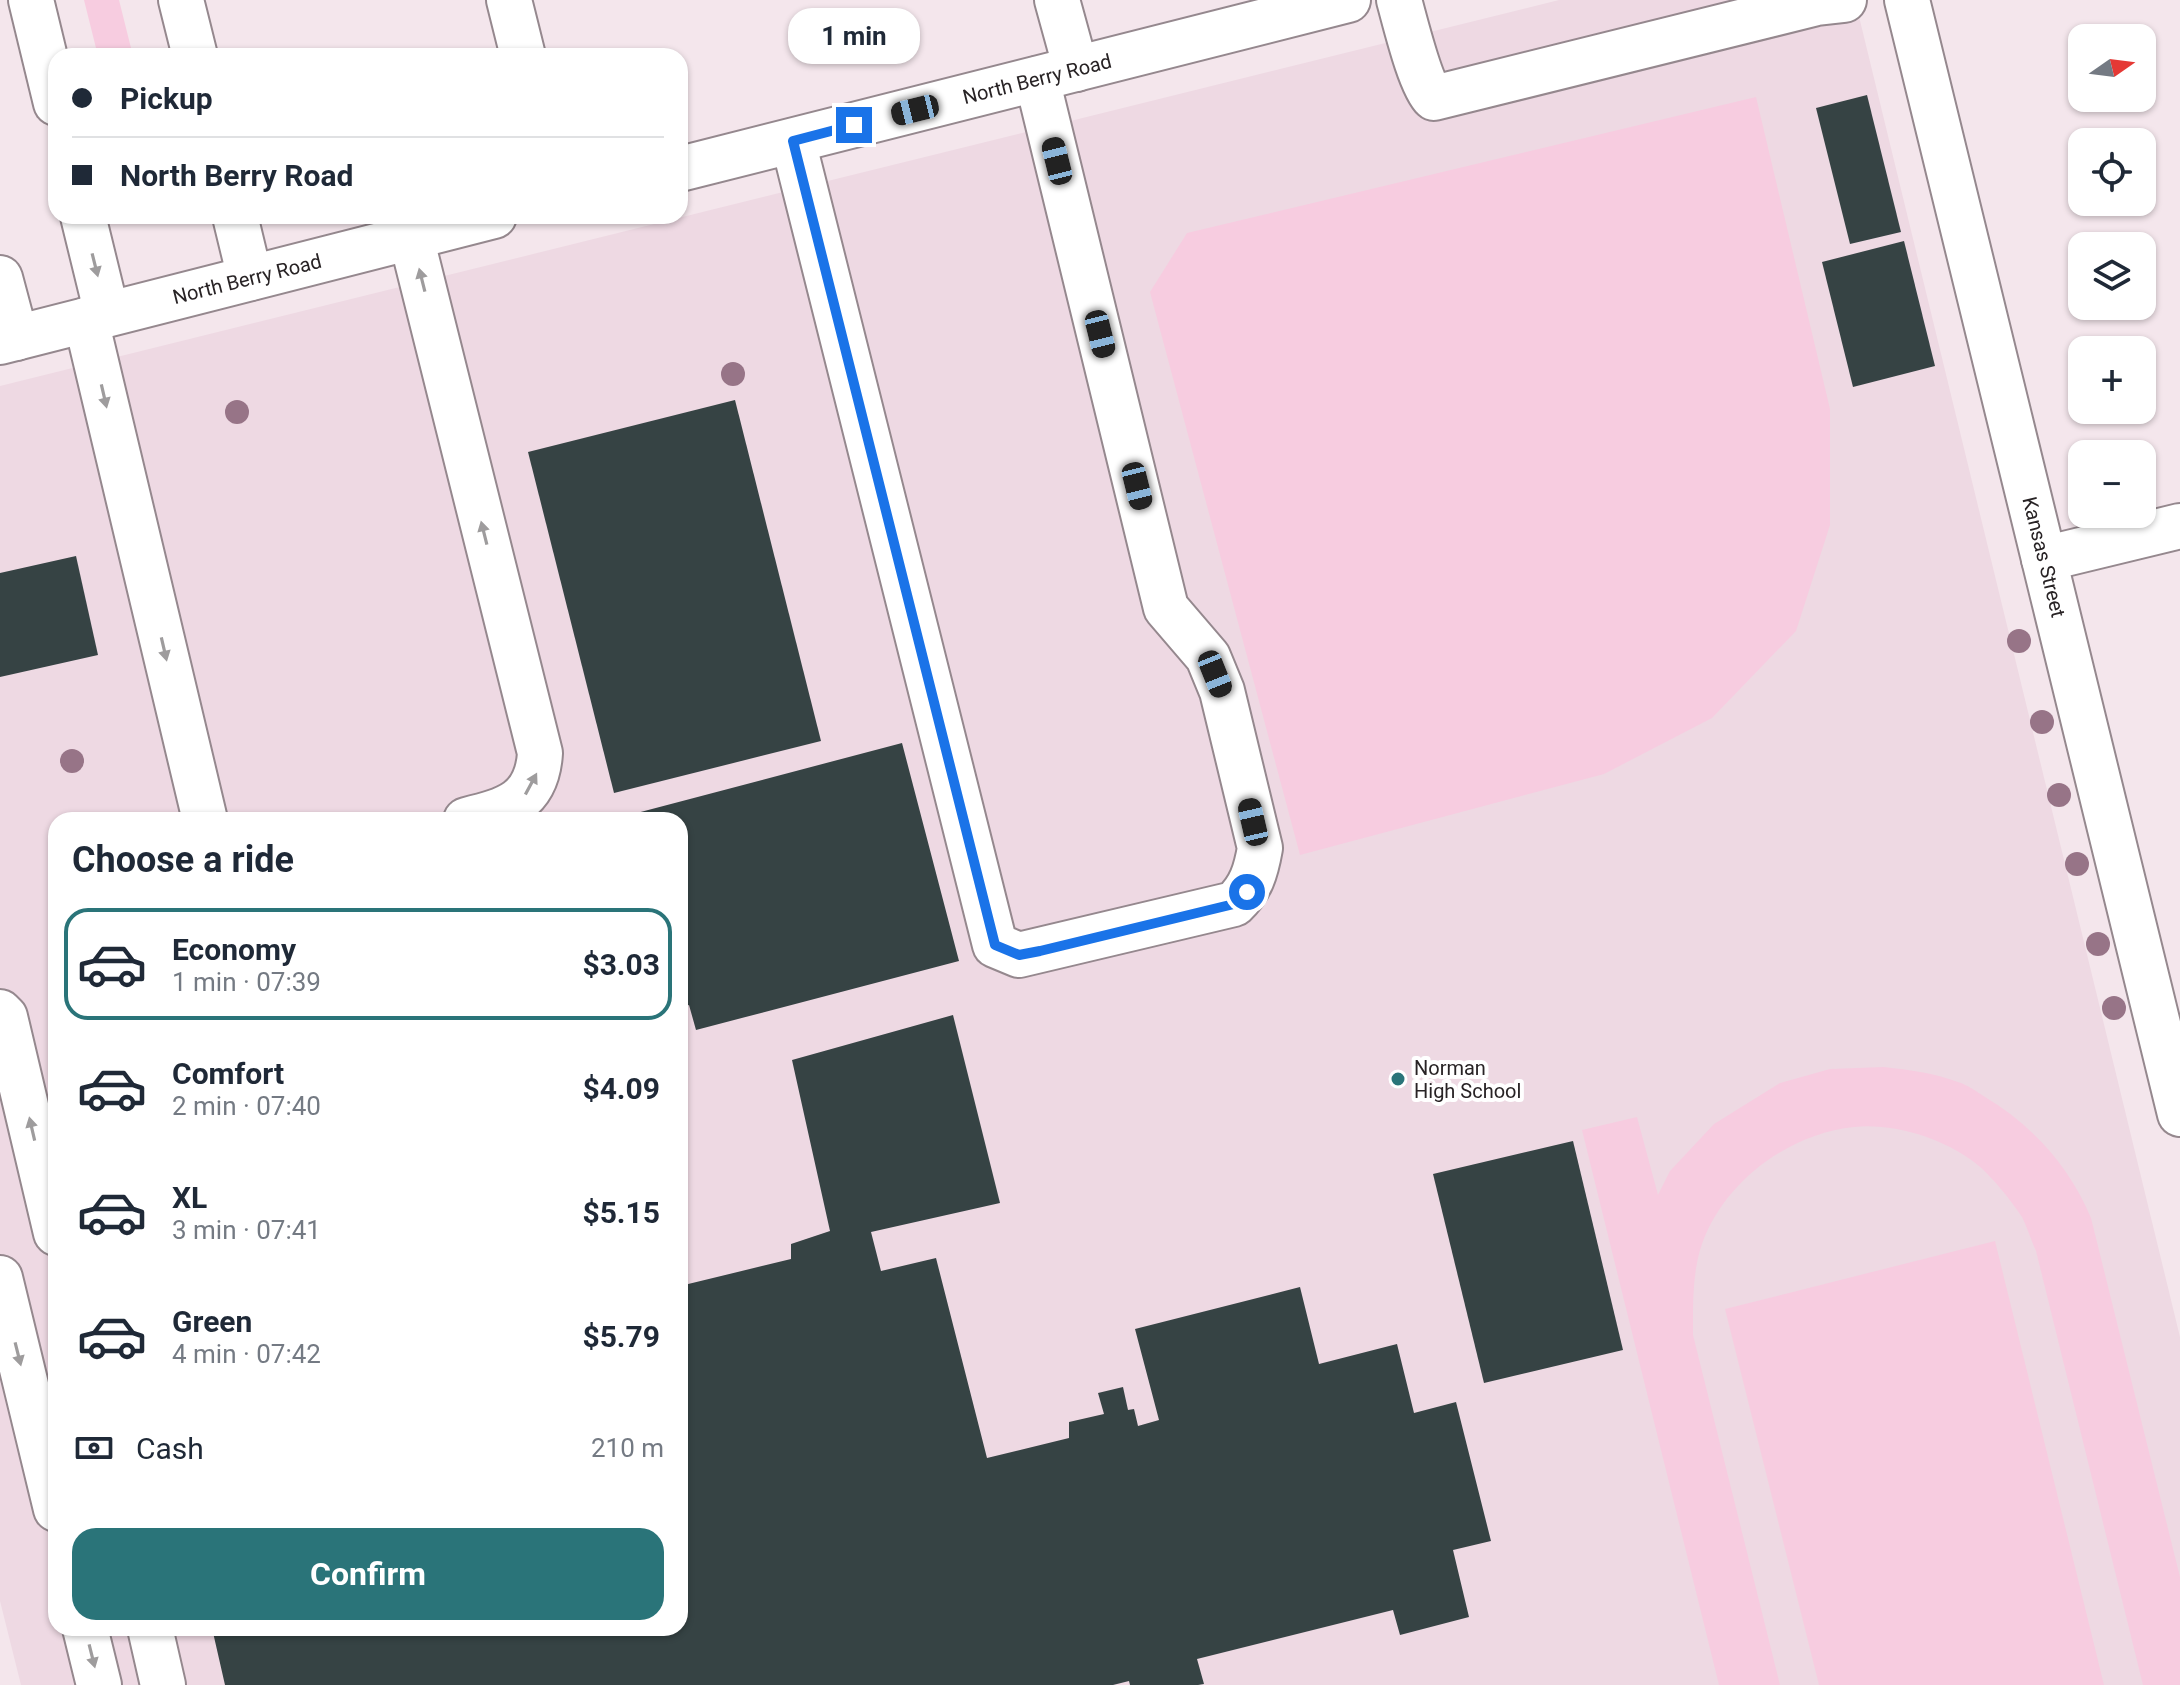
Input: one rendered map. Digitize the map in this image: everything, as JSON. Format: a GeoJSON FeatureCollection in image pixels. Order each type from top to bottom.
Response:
{"type":"FeatureCollection","features":[{"type":"Feature","properties":{"kind":"street"},"geometry":{"type":"LineString","coordinates":[[31,0],[48,70]]}},
{"type":"Feature","properties":{"kind":"street"},"geometry":{"type":"LineString","coordinates":[[181,0],[193,48]]}},
{"type":"Feature","properties":{"kind":"street"},"geometry":{"type":"LineString","coordinates":[[509,0],[521,48]]}},
{"type":"Feature","properties":{"kind":"street"},"geometry":{"type":"LineString","coordinates":[[793,141],[995,945],[1019,955],[1234,904],[1247,892],[1260,848],[1217,680],[1208,657],[1166,608],[1056,74],[1057,0]]}},
{"type":"Feature","properties":{"kind":"street","name":"North Berry Road"},"geometry":{"type":"LineString","coordinates":[[688,167],[1348,0]]}},
{"type":"Feature","properties":{"kind":"street"},"geometry":{"type":"LineString","coordinates":[[1399,0],[1420,69],[1434,98],[1817,3],[1844,0]]}},
{"type":"Feature","properties":{"kind":"street","name":"Kansas Street"},"geometry":{"type":"LineString","coordinates":[[1907,0],[2180,1114]]}},
{"type":"Feature","properties":{"kind":"street"},"geometry":{"type":"LineString","coordinates":[[84,224],[96,317],[203,812]]}},
{"type":"Feature","properties":{"kind":"street"},"geometry":{"type":"LineString","coordinates":[[237,224],[250,278]]}},
{"type":"Feature","properties":{"kind":"street","name":"North Berry Road"},"geometry":{"type":"LineString","coordinates":[[8,340],[462,224]]}},
{"type":"Feature","properties":{"kind":"street"},"geometry":{"type":"LineString","coordinates":[[411,237],[540,753],[534,781],[524,796],[512,807],[494,812]]}},
{"type":"Feature","properties":{"kind":"street"},"geometry":{"type":"LineString","coordinates":[[0,278],[8,340]]}},
{"type":"Feature","properties":{"kind":"street"},"geometry":{"type":"LineString","coordinates":[[2044,559],[2180,526]]}},
{"type":"Feature","properties":{"kind":"street"},"geometry":{"type":"LineString","coordinates":[[0,1012],[5,1017],[48,1199]]}},
{"type":"Feature","properties":{"kind":"street"},"geometry":{"type":"LineString","coordinates":[[0,1278],[48,1476]]}},
{"type":"Feature","properties":{"kind":"street"},"geometry":{"type":"LineString","coordinates":[[87,1636],[99,1685]]}},
{"type":"Feature","properties":{"kind":"street"},"geometry":{"type":"LineString","coordinates":[[152,1636],[163,1685]]}},
{"type":"Feature","properties":{"kind":"shaded area"},"geometry":{"type":"Polygon","coordinates":[[[84,0],[119,0],[131,48],[96,48],[84,0]]]}},
{"type":"Feature","properties":{"kind":"shaded area","name":"Norman High School"},"geometry":{"type":"Polygon","coordinates":[[[1559,0],[1855,0],[2180,1337],[2180,1685],[21,1685],[0,1601],[0,386],[654,224],[688,224],[688,216],[1559,0]]]}},
{"type":"Feature","properties":{"kind":"shaded area"},"geometry":{"type":"Polygon","coordinates":[[[1756,97],[1830,409],[1830,525],[1796,631],[1712,718],[1604,774],[1300,855],[1150,292],[1187,233],[1756,97]]]}},
{"type":"Feature","properties":{"kind":"shaded area"},"geometry":{"type":"Polygon","coordinates":[[[1884,1067],[1931,1074],[1958,1082],[2002,1108],[2048,1149],[2082,1199],[2091,1218],[2180,1577],[2180,1685],[2143,1685],[2036,1251],[2022,1217],[1987,1173],[1961,1153],[1917,1134],[1869,1126],[1829,1131],[1783,1151],[1762,1165],[1742,1182],[1712,1221],[1696,1266],[1693,1335],[1780,1685],[1719,1685],[1582,1130],[1637,1117],[1658,1195],[1670,1171],[1714,1124],[1780,1083],[1830,1069],[1884,1067]]]}},
{"type":"Feature","properties":{"kind":"shaded area"},"geometry":{"type":"Polygon","coordinates":[[[1995,1241],[2104,1685],[1819,1685],[1725,1309],[1995,1241]]]}},
{"type":"Feature","properties":{"kind":"building"},"geometry":{"type":"Polygon","coordinates":[[[1867,95],[1901,232],[1850,244],[1816,108],[1867,95]]]}},
{"type":"Feature","properties":{"kind":"building"},"geometry":{"type":"Polygon","coordinates":[[[1904,241],[1935,366],[1853,387],[1822,262],[1904,241]]]}},
{"type":"Feature","properties":{"kind":"building"},"geometry":{"type":"Polygon","coordinates":[[[735,400],[821,741],[614,793],[528,452],[735,400]]]}},
{"type":"Feature","properties":{"kind":"building"},"geometry":{"type":"Polygon","coordinates":[[[76,556],[98,655],[0,677],[0,573],[76,556]]]}},
{"type":"Feature","properties":{"kind":"building"},"geometry":{"type":"Polygon","coordinates":[[[902,743],[959,961],[696,1030],[688,1005],[688,812],[641,812],[902,743]]]}},
{"type":"Feature","properties":{"kind":"building"},"geometry":{"type":"Polygon","coordinates":[[[953,1015],[1000,1203],[871,1232],[881,1271],[936,1258],[987,1458],[1069,1438],[1069,1422],[1104,1414],[1098,1393],[1123,1387],[1128,1410],[1134,1409],[1138,1426],[1159,1420],[1135,1329],[1300,1287],[1319,1364],[1397,1344],[1414,1413],[1456,1402],[1491,1541],[1453,1550],[1469,1617],[1400,1635],[1393,1610],[1197,1659],[1204,1684],[1198,1685],[1130,1685],[1129,1681],[1113,1685],[225,1685],[214,1636],[688,1636],[688,1284],[791,1259],[791,1244],[830,1231],[792,1060],[953,1015]]]}},
{"type":"Feature","properties":{"kind":"building"},"geometry":{"type":"Polygon","coordinates":[[[1573,1141],[1623,1350],[1484,1383],[1433,1174],[1573,1141]]]}},
{"type":"Feature","properties":{"kind":"place","name":"Norman High School"},"geometry":{"type":"Point","coordinates":[1398,1079]}},
{"type":"Feature","properties":{"kind":"route"},"geometry":{"type":"LineString","coordinates":[[854,125],[793,141],[995,945],[1019,955],[1040,951],[1234,904],[1247,892]]}}]}
